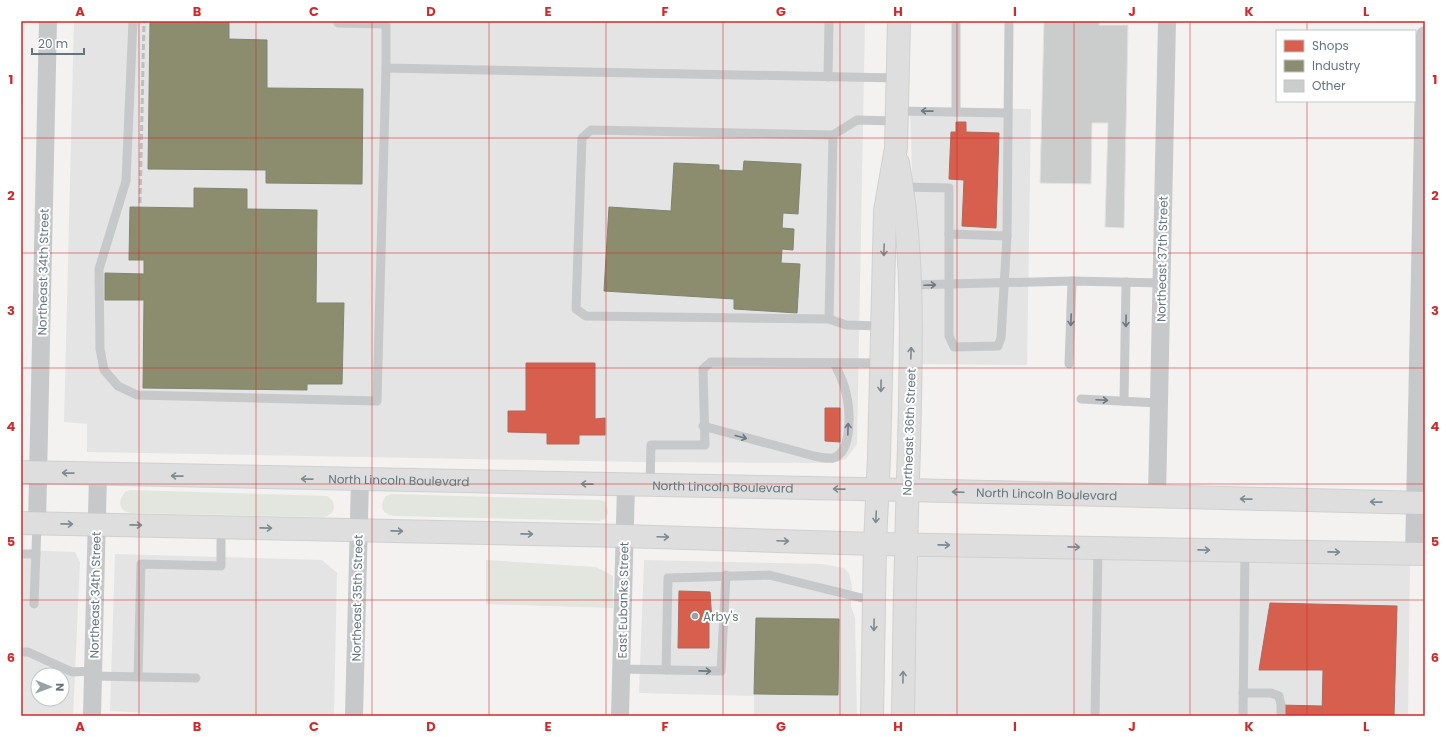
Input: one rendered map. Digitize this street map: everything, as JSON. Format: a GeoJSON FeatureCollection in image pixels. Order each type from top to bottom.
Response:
{"type":"FeatureCollection","features":[{"type":"Feature","properties":{"kind":"main road","name":"Northeast 36th Street"},"geometry":{"type":"LineString","coordinates":[[899,21],[896,148],[906,210],[910,285],[911,346],[908,490],[905,544],[903,716]]}},
{"type":"Feature","properties":{"kind":"main road","name":"Northeast 36th Street"},"geometry":{"type":"LineString","coordinates":[[872,716],[875,544],[878,490],[885,211],[896,148]]}},
{"type":"Feature","properties":{"kind":"main road","name":"North Lincoln Boulevard"},"geometry":{"type":"LineString","coordinates":[[30,472],[360,480],[908,490],[1420,503]]}},
{"type":"Feature","properties":{"kind":"main road"},"geometry":{"type":"LineString","coordinates":[[29,524],[97,524],[624,536],[875,544],[1419,554]]}},
{"type":"Feature","properties":{"kind":"street","name":"Northeast 34th Street"},"geometry":{"type":"LineString","coordinates":[[29,524],[48,21]]}},
{"type":"Feature","properties":{"kind":"street","name":"Northeast 37th Street"},"geometry":{"type":"LineString","coordinates":[[1157,497],[1167,21]]}},
{"type":"Feature","properties":{"kind":"street"},"geometry":{"type":"LineString","coordinates":[[1419,554],[1425,35]]}},
{"type":"Feature","properties":{"kind":"street","name":"Northeast 34th Street"},"geometry":{"type":"LineString","coordinates":[[92,716],[98,474]]}},
{"type":"Feature","properties":{"kind":"street","name":"Northeast 35th Street"},"geometry":{"type":"LineString","coordinates":[[354,716],[360,480]]}},
{"type":"Feature","properties":{"kind":"street","name":"East Eubanks Street"},"geometry":{"type":"LineString","coordinates":[[620,716],[626,484]]}},
{"type":"Feature","properties":{"kind":"lane"},"geometry":{"type":"LineString","coordinates":[[132,21],[126,181],[99,269],[100,348],[104,370],[118,386],[137,395],[376,400],[386,24],[338,23],[338,21]]}},
{"type":"Feature","properties":{"kind":"lane"},"geometry":{"type":"LineString","coordinates":[[828,77],[829,21]]}},
{"type":"Feature","properties":{"kind":"lane"},"geometry":{"type":"LineString","coordinates":[[956,21],[956,112]]}},
{"type":"Feature","properties":{"kind":"lane"},"geometry":{"type":"LineString","coordinates":[[902,187],[948,188],[950,284],[949,336],[954,347],[998,346],[1001,338],[1007,236],[1009,21]]}},
{"type":"Feature","properties":{"kind":"lane"},"geometry":{"type":"LineString","coordinates":[[386,68],[897,78]]}},
{"type":"Feature","properties":{"kind":"lane"},"geometry":{"type":"LineString","coordinates":[[882,326],[846,325],[829,318],[586,316],[576,309],[582,138],[590,130],[833,134],[857,120],[956,112],[1008,113]]}},
{"type":"Feature","properties":{"kind":"lane"},"geometry":{"type":"LineString","coordinates":[[829,318],[833,134]]}},
{"type":"Feature","properties":{"kind":"lane"},"geometry":{"type":"LineString","coordinates":[[949,234],[1007,236]]}},
{"type":"Feature","properties":{"kind":"lane"},"geometry":{"type":"LineString","coordinates":[[910,285],[1072,281],[1162,283]]}},
{"type":"Feature","properties":{"kind":"lane"},"geometry":{"type":"LineString","coordinates":[[1069,364],[1072,281]]}},
{"type":"Feature","properties":{"kind":"lane"},"geometry":{"type":"LineString","coordinates":[[1124,401],[1126,282]]}},
{"type":"Feature","properties":{"kind":"lane"},"geometry":{"type":"LineString","coordinates":[[650,485],[651,444],[704,445],[703,369],[711,362],[881,363]]}},
{"type":"Feature","properties":{"kind":"lane"},"geometry":{"type":"LineString","coordinates":[[703,426],[814,456],[831,458],[838,456],[844,450],[848,440],[848,414],[845,389],[834,363]]}},
{"type":"Feature","properties":{"kind":"lane"},"geometry":{"type":"LineString","coordinates":[[1080,399],[1159,403]]}},
{"type":"Feature","properties":{"kind":"lane"},"geometry":{"type":"LineString","coordinates":[[29,524],[36,554],[34,604]]}},
{"type":"Feature","properties":{"kind":"lane"},"geometry":{"type":"LineString","coordinates":[[138,677],[141,564],[221,566],[221,527]]}},
{"type":"Feature","properties":{"kind":"lane"},"geometry":{"type":"LineString","coordinates":[[1095,716],[1098,548]]}},
{"type":"Feature","properties":{"kind":"lane"},"geometry":{"type":"LineString","coordinates":[[1243,716],[1245,550]]}},
{"type":"Feature","properties":{"kind":"lane"},"geometry":{"type":"LineString","coordinates":[[21,554],[36,554]]}},
{"type":"Feature","properties":{"kind":"lane"},"geometry":{"type":"LineString","coordinates":[[621,669],[721,671],[726,575]]}},
{"type":"Feature","properties":{"kind":"lane"},"geometry":{"type":"LineString","coordinates":[[666,670],[668,578],[726,575],[770,575],[874,601]]}},
{"type":"Feature","properties":{"kind":"lane"},"geometry":{"type":"LineString","coordinates":[[21,652],[28,652],[72,672],[138,677],[196,678]]}},
{"type":"Feature","properties":{"kind":"lane"},"geometry":{"type":"LineString","coordinates":[[1243,693],[1270,692],[1278,696],[1281,705],[1281,716]]}},
{"type":"Feature","properties":{"kind":"shaded area"},"geometry":{"type":"Polygon","coordinates":[[[21,21],[25,21],[21,161],[21,21]]]}},
{"type":"Feature","properties":{"kind":"shaded area"},"geometry":{"type":"Polygon","coordinates":[[[74,21],[865,21],[857,444],[846,459],[833,463],[640,462],[87,452],[87,424],[64,422],[74,21]]]}},
{"type":"Feature","properties":{"kind":"shaded area"},"geometry":{"type":"Polygon","coordinates":[[[910,107],[1031,109],[1027,365],[918,364],[910,107]]]}},
{"type":"Feature","properties":{"kind":"shaded area"},"geometry":{"type":"Polygon","coordinates":[[[130,490],[327,496],[334,504],[334,507],[331,513],[325,517],[132,513],[124,511],[120,503],[125,492],[130,490]]]}},
{"type":"Feature","properties":{"kind":"shaded area"},"geometry":{"type":"Polygon","coordinates":[[[392,494],[601,500],[606,502],[608,513],[605,519],[599,521],[394,516],[386,513],[382,509],[382,503],[386,496],[392,494]]]}},
{"type":"Feature","properties":{"kind":"shaded area"},"geometry":{"type":"Polygon","coordinates":[[[21,550],[75,552],[80,562],[73,716],[21,716],[21,550]]]}},
{"type":"Feature","properties":{"kind":"shaded area"},"geometry":{"type":"Polygon","coordinates":[[[898,551],[1410,564],[1408,716],[893,716],[898,551]]]}},
{"type":"Feature","properties":{"kind":"shaded area"},"geometry":{"type":"Polygon","coordinates":[[[115,554],[322,560],[337,573],[334,716],[217,716],[110,711],[115,554]]]}},
{"type":"Feature","properties":{"kind":"shaded area"},"geometry":{"type":"Polygon","coordinates":[[[486,560],[596,567],[613,576],[613,608],[486,604],[486,560]]]}},
{"type":"Feature","properties":{"kind":"shaded area"},"geometry":{"type":"Polygon","coordinates":[[[644,560],[822,564],[844,568],[849,573],[852,586],[851,606],[855,618],[857,716],[754,716],[754,696],[639,693],[644,560]]]}},
{"type":"Feature","properties":{"kind":"building: Shops"},"geometry":{"type":"Polygon","coordinates":[[[956,122],[966,122],[966,132],[999,133],[996,228],[962,226],[964,180],[949,179],[951,132],[956,132],[956,122]]]}},
{"type":"Feature","properties":{"kind":"building: Shops"},"geometry":{"type":"Polygon","coordinates":[[[526,363],[595,363],[595,419],[605,418],[605,435],[579,435],[579,444],[547,444],[547,433],[508,432],[508,411],[526,411],[526,363]]]}},
{"type":"Feature","properties":{"kind":"building: Shops"},"geometry":{"type":"Polygon","coordinates":[[[825,408],[840,408],[840,442],[825,441],[825,408]]]}},
{"type":"Feature","properties":{"kind":"building: Shops","name":"Arby's"},"geometry":{"type":"Polygon","coordinates":[[[679,591],[710,592],[712,622],[709,622],[709,648],[678,648],[679,591]]]}},
{"type":"Feature","properties":{"kind":"building: Shops"},"geometry":{"type":"Polygon","coordinates":[[[1270,603],[1397,606],[1394,716],[1322,716],[1323,670],[1259,670],[1270,603]]]}},
{"type":"Feature","properties":{"kind":"building: Shops"},"geometry":{"type":"Polygon","coordinates":[[[1279,705],[1322,706],[1322,716],[1279,716],[1279,705]]]}},
{"type":"Feature","properties":{"kind":"building: Industry"},"geometry":{"type":"Polygon","coordinates":[[[150,21],[229,21],[229,39],[267,40],[267,88],[363,89],[362,184],[266,183],[266,170],[148,169],[150,21]]]}},
{"type":"Feature","properties":{"kind":"building: Industry"},"geometry":{"type":"Polygon","coordinates":[[[744,161],[801,164],[798,214],[783,213],[782,228],[794,229],[793,250],[782,249],[781,263],[800,264],[797,313],[734,309],[734,299],[604,291],[609,207],[671,211],[674,163],[719,165],[719,170],[743,171],[744,161]]]}},
{"type":"Feature","properties":{"kind":"building: Industry"},"geometry":{"type":"Polygon","coordinates":[[[194,188],[247,189],[247,209],[317,210],[316,303],[344,303],[342,384],[307,384],[307,390],[143,388],[144,300],[105,300],[105,273],[144,274],[144,260],[129,260],[130,207],[194,208],[194,188]]]}},
{"type":"Feature","properties":{"kind":"building: Industry"},"geometry":{"type":"Polygon","coordinates":[[[756,618],[839,619],[838,695],[754,694],[756,618]]]}},
{"type":"Feature","properties":{"kind":"building: Other"},"geometry":{"type":"Polygon","coordinates":[[[1044,21],[1100,21],[1099,25],[1128,25],[1124,228],[1105,227],[1108,123],[1092,123],[1091,184],[1040,183],[1044,21]]]}},
{"type":"Feature","properties":{"kind":"railway"},"geometry":{"type":"LineString","coordinates":[[140,203],[144,21]]}},
{"type":"Feature","properties":{"kind":"place","name":"Arby's"},"geometry":{"type":"Point","coordinates":[695,616]}}]}
